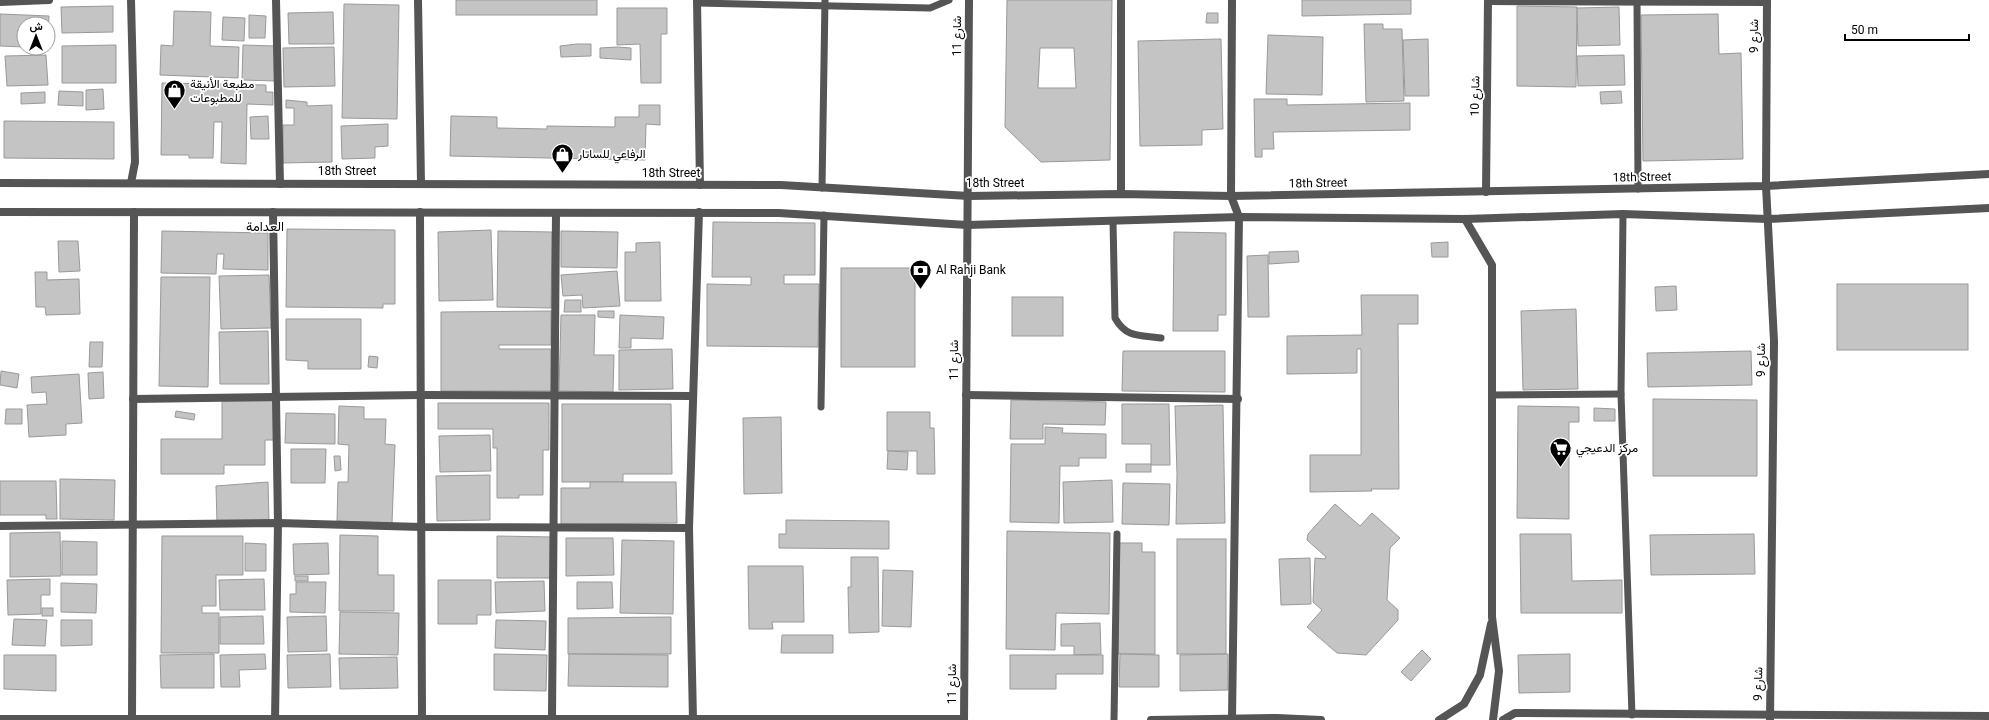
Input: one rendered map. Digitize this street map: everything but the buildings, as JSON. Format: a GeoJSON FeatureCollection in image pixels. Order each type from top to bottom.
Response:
{"type":"FeatureCollection","features":[{"type":"Feature","properties":{"kind":"street"},"geometry":{"type":"LineString","coordinates":[[0,2],[49,0]]}},
{"type":"Feature","properties":{"kind":"street"},"geometry":{"type":"LineString","coordinates":[[131,0],[135,162],[131,183]]}},
{"type":"Feature","properties":{"kind":"street"},"geometry":{"type":"LineString","coordinates":[[276,0],[280,184]]}},
{"type":"Feature","properties":{"kind":"street"},"geometry":{"type":"LineString","coordinates":[[418,0],[421,183]]}},
{"type":"Feature","properties":{"kind":"street","name":"شارع 11"},"geometry":{"type":"LineString","coordinates":[[964,719],[967,225],[969,196],[969,0]]}},
{"type":"Feature","properties":{"kind":"street"},"geometry":{"type":"LineString","coordinates":[[1121,0],[1121,194]]}},
{"type":"Feature","properties":{"kind":"street"},"geometry":{"type":"LineString","coordinates":[[1232,0],[1232,196],[1239,217],[1238,399],[1232,718]]}},
{"type":"Feature","properties":{"kind":"street"},"geometry":{"type":"LineString","coordinates":[[1488,1],[1766,1]]}},
{"type":"Feature","properties":{"kind":"street","name":"شارع 10"},"geometry":{"type":"LineString","coordinates":[[1486,192],[1488,1]]}},
{"type":"Feature","properties":{"kind":"street","name":"شارع 9"},"geometry":{"type":"LineString","coordinates":[[1766,1],[1766,186],[1774,341],[1770,718]]}},
{"type":"Feature","properties":{"kind":"street"},"geometry":{"type":"LineString","coordinates":[[697,2],[700,185]]}},
{"type":"Feature","properties":{"kind":"street","name":"18th Street"},"geometry":{"type":"LineString","coordinates":[[0,183],[781,185],[969,196],[1121,194],[1232,196],[1766,186],[1989,174]]}},
{"type":"Feature","properties":{"kind":"street"},"geometry":{"type":"LineString","coordinates":[[0,212],[699,212],[824,214],[967,225],[1239,217],[1465,219],[1623,214],[1768,219],[1989,208]]}},
{"type":"Feature","properties":{"kind":"street"},"geometry":{"type":"LineString","coordinates":[[132,719],[134,212]]}},
{"type":"Feature","properties":{"kind":"street"},"geometry":{"type":"LineString","coordinates":[[273,212],[278,523],[275,719]]}},
{"type":"Feature","properties":{"kind":"street"},"geometry":{"type":"LineString","coordinates":[[420,212],[422,719]]}},
{"type":"Feature","properties":{"kind":"street"},"geometry":{"type":"LineString","coordinates":[[693,719],[690,528],[699,212]]}},
{"type":"Feature","properties":{"kind":"street"},"geometry":{"type":"LineString","coordinates":[[554,719],[556,213]]}},
{"type":"Feature","properties":{"kind":"street"},"geometry":{"type":"LineString","coordinates":[[1465,219],[1492,265],[1492,617],[1499,671],[1493,720]]}},
{"type":"Feature","properties":{"kind":"street"},"geometry":{"type":"LineString","coordinates":[[133,399],[421,395],[693,396]]}},
{"type":"Feature","properties":{"kind":"street"},"geometry":{"type":"LineString","coordinates":[[966,395],[1238,399]]}},
{"type":"Feature","properties":{"kind":"street"},"geometry":{"type":"LineString","coordinates":[[0,526],[278,523],[422,527],[555,526],[690,528]]}},
{"type":"Feature","properties":{"kind":"street"},"geometry":{"type":"LineString","coordinates":[[1439,720],[1464,704],[1480,675],[1492,617]]}},
{"type":"Feature","properties":{"kind":"street"},"geometry":{"type":"LineString","coordinates":[[1503,720],[1515,713],[1770,718],[1989,716]]}},
{"type":"Feature","properties":{"kind":"street"},"geometry":{"type":"LineString","coordinates":[[1151,720],[1232,718],[1321,720]]}},
{"type":"Feature","properties":{"kind":"street"},"geometry":{"type":"LineString","coordinates":[[0,719],[964,719]]}},
{"type":"Feature","properties":{"kind":"lane"},"geometry":{"type":"LineString","coordinates":[[697,2],[825,3],[930,8],[949,0]]}},
{"type":"Feature","properties":{"kind":"lane"},"geometry":{"type":"LineString","coordinates":[[1637,1],[1638,189]]}},
{"type":"Feature","properties":{"kind":"lane"},"geometry":{"type":"LineString","coordinates":[[822,188],[825,3]]}},
{"type":"Feature","properties":{"kind":"lane"},"geometry":{"type":"LineString","coordinates":[[821,407],[824,214]]}},
{"type":"Feature","properties":{"kind":"lane"},"geometry":{"type":"LineString","coordinates":[[1623,214],[1621,394],[1632,715]]}},
{"type":"Feature","properties":{"kind":"lane"},"geometry":{"type":"LineString","coordinates":[[1113,221],[1115,318],[1120,328],[1130,334],[1161,338]]}},
{"type":"Feature","properties":{"kind":"lane"},"geometry":{"type":"LineString","coordinates":[[1493,395],[1621,394]]}},
{"type":"Feature","properties":{"kind":"lane"},"geometry":{"type":"LineString","coordinates":[[1114,720],[1117,534]]}},
{"type":"Feature","properties":{"kind":"place","name":"مطبعة الأنيقة للمطبوعات"},"geometry":{"type":"Point","coordinates":[175,110]}},
{"type":"Feature","properties":{"kind":"place","name":"الرفاعي للساتار"},"geometry":{"type":"Point","coordinates":[563,174]}},
{"type":"Feature","properties":{"kind":"place","name":"Al Rahji Bank"},"geometry":{"type":"Point","coordinates":[921,290]}},
{"type":"Feature","properties":{"kind":"place","name":"مركز الدعيجي"},"geometry":{"type":"Point","coordinates":[1561,468]}},
{"type":"Feature","properties":{"kind":"district","name":"العدامة"},"geometry":{"type":"Point","coordinates":[265,226]}}]}
